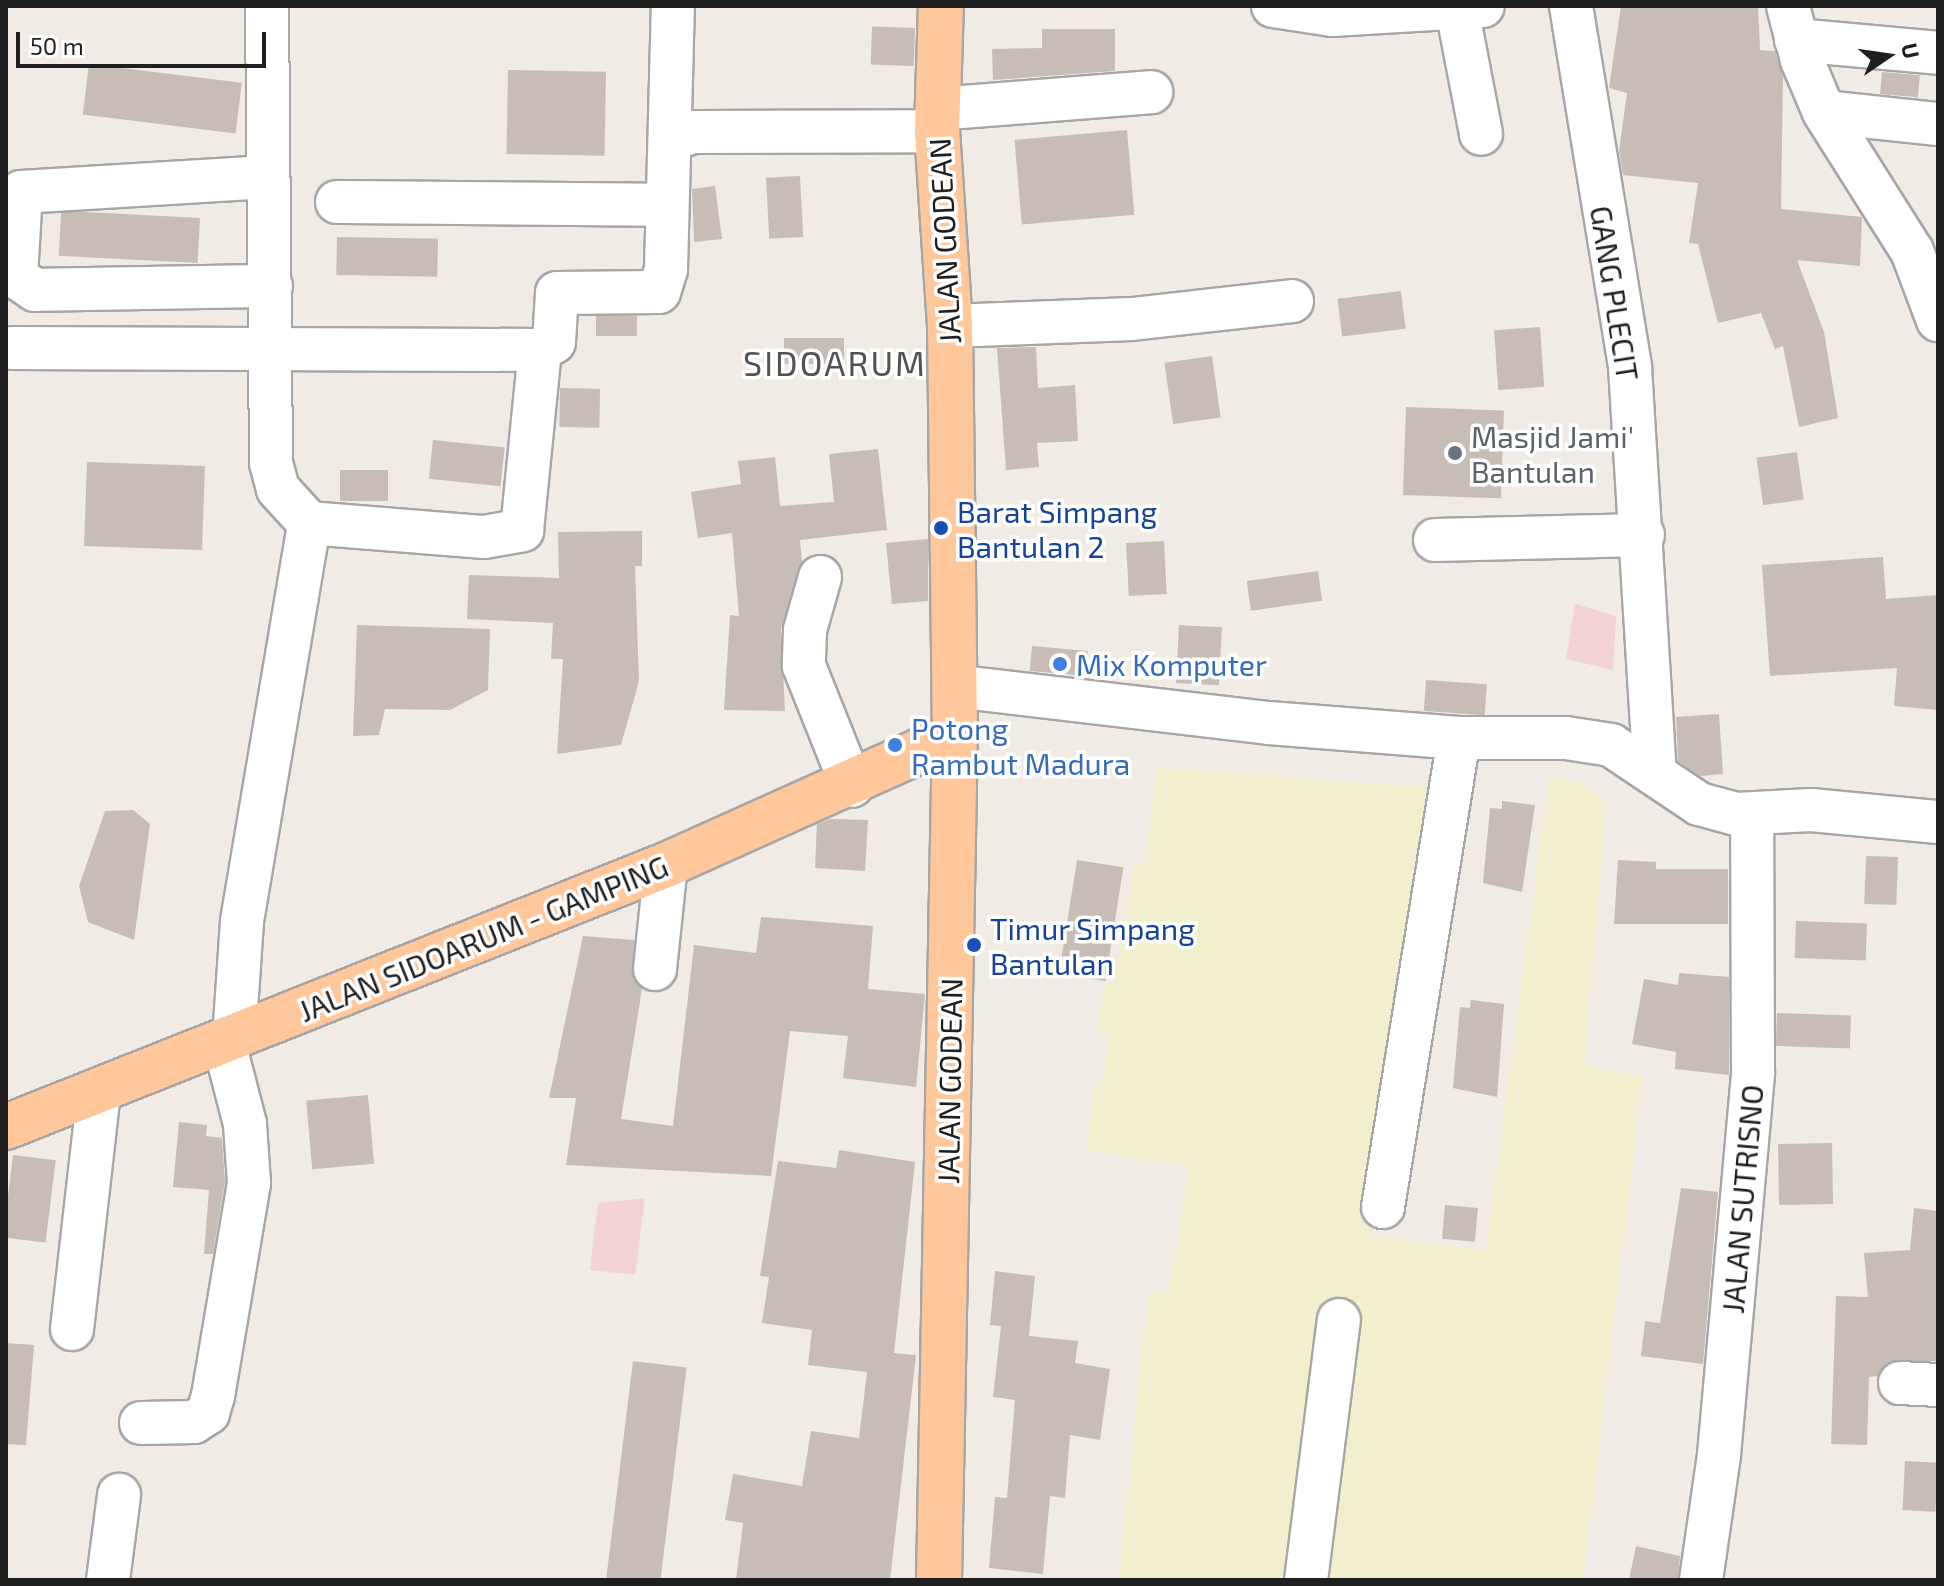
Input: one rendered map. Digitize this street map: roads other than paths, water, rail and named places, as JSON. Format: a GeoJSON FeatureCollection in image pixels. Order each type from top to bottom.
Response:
{"type":"FeatureCollection","features":[{"type":"Feature","properties":{"kind":"main road","name":"JALAN GODEAN"},"geometry":{"type":"LineString","coordinates":[[939,1580],[955,735],[950,326],[937,120],[941,6]]}},
{"type":"Feature","properties":{"kind":"main road","name":"JALAN SIDOARUM - GAMPING"},"geometry":{"type":"LineString","coordinates":[[6,1127],[666,865],[852,786],[955,735]]}},
{"type":"Feature","properties":{"kind":"street"},"geometry":{"type":"LineString","coordinates":[[141,1423],[194,1422],[208,1413],[213,1396],[249,1183],[245,1124],[229,1041],[242,921],[309,523],[302,508],[278,489],[271,463],[274,346],[267,177],[267,6]]}},
{"type":"Feature","properties":{"kind":"street"},"geometry":{"type":"LineString","coordinates":[[11,348],[274,346],[540,350],[554,342],[557,293],[652,296],[664,288],[673,6]]}},
{"type":"Feature","properties":{"kind":"street"},"geometry":{"type":"LineString","coordinates":[[1273,6],[1332,11],[1470,7],[1481,134]]}},
{"type":"Feature","properties":{"kind":"street","name":"GANG PLECIT"},"geometry":{"type":"LineString","coordinates":[[1571,6],[1630,367],[1643,535],[1655,773]]}},
{"type":"Feature","properties":{"kind":"street"},"geometry":{"type":"LineString","coordinates":[[1792,23],[1938,53]]}},
{"type":"Feature","properties":{"kind":"street"},"geometry":{"type":"LineString","coordinates":[[1792,23],[1824,112],[1896,226],[1938,320]]}},
{"type":"Feature","properties":{"kind":"street"},"geometry":{"type":"LineString","coordinates":[[671,139],[694,132],[937,120],[1151,92]]}},
{"type":"Feature","properties":{"kind":"street"},"geometry":{"type":"LineString","coordinates":[[1824,112],[1938,124]]}},
{"type":"Feature","properties":{"kind":"street"},"geometry":{"type":"LineString","coordinates":[[267,177],[21,192],[16,277],[35,290],[271,286]]}},
{"type":"Feature","properties":{"kind":"street"},"geometry":{"type":"LineString","coordinates":[[337,202],[666,205]]}},
{"type":"Feature","properties":{"kind":"street"},"geometry":{"type":"LineString","coordinates":[[1896,226],[1938,230]]}},
{"type":"Feature","properties":{"kind":"street"},"geometry":{"type":"LineString","coordinates":[[950,326],[1132,319],[1292,301]]}},
{"type":"Feature","properties":{"kind":"street"},"geometry":{"type":"LineString","coordinates":[[309,523],[484,537],[522,530],[540,350]]}},
{"type":"Feature","properties":{"kind":"street"},"geometry":{"type":"LineString","coordinates":[[1435,540],[1643,535]]}},
{"type":"Feature","properties":{"kind":"street"},"geometry":{"type":"LineString","coordinates":[[820,577],[805,630],[804,666],[852,786]]}},
{"type":"Feature","properties":{"kind":"street"},"geometry":{"type":"LineString","coordinates":[[954,686],[1459,738],[1596,743],[1655,773],[1699,804],[1752,817],[1811,810],[1938,822]]}},
{"type":"Feature","properties":{"kind":"street"},"geometry":{"type":"LineString","coordinates":[[1383,1207],[1459,738]]}},
{"type":"Feature","properties":{"kind":"street","name":"JALAN SUTRISNO"},"geometry":{"type":"LineString","coordinates":[[1701,1580],[1719,1455],[1753,1072],[1752,817]]}},
{"type":"Feature","properties":{"kind":"street"},"geometry":{"type":"LineString","coordinates":[[655,969],[666,865]]}},
{"type":"Feature","properties":{"kind":"street"},"geometry":{"type":"LineString","coordinates":[[72,1329],[99,1092]]}},
{"type":"Feature","properties":{"kind":"street"},"geometry":{"type":"LineString","coordinates":[[1306,1580],[1339,1320]]}},
{"type":"Feature","properties":{"kind":"street"},"geometry":{"type":"LineString","coordinates":[[108,1580],[119,1495]]}},
{"type":"Feature","properties":{"kind":"place","name":"Masjid Jami' Bantulan"},"geometry":{"type":"Point","coordinates":[1455,453]}},
{"type":"Feature","properties":{"kind":"place","name":"Barat Simpang Bantulan 2"},"geometry":{"type":"Point","coordinates":[941,528]}},
{"type":"Feature","properties":{"kind":"place","name":"Mix Komputer"},"geometry":{"type":"Point","coordinates":[1060,664]}},
{"type":"Feature","properties":{"kind":"place","name":"Potong Rambut Madura"},"geometry":{"type":"Point","coordinates":[895,745]}},
{"type":"Feature","properties":{"kind":"place","name":"Timur Simpang Bantulan"},"geometry":{"type":"Point","coordinates":[974,945]}},
{"type":"Feature","properties":{"kind":"district","name":"SIDOARUM"},"geometry":{"type":"Point","coordinates":[835,363]}}]}
